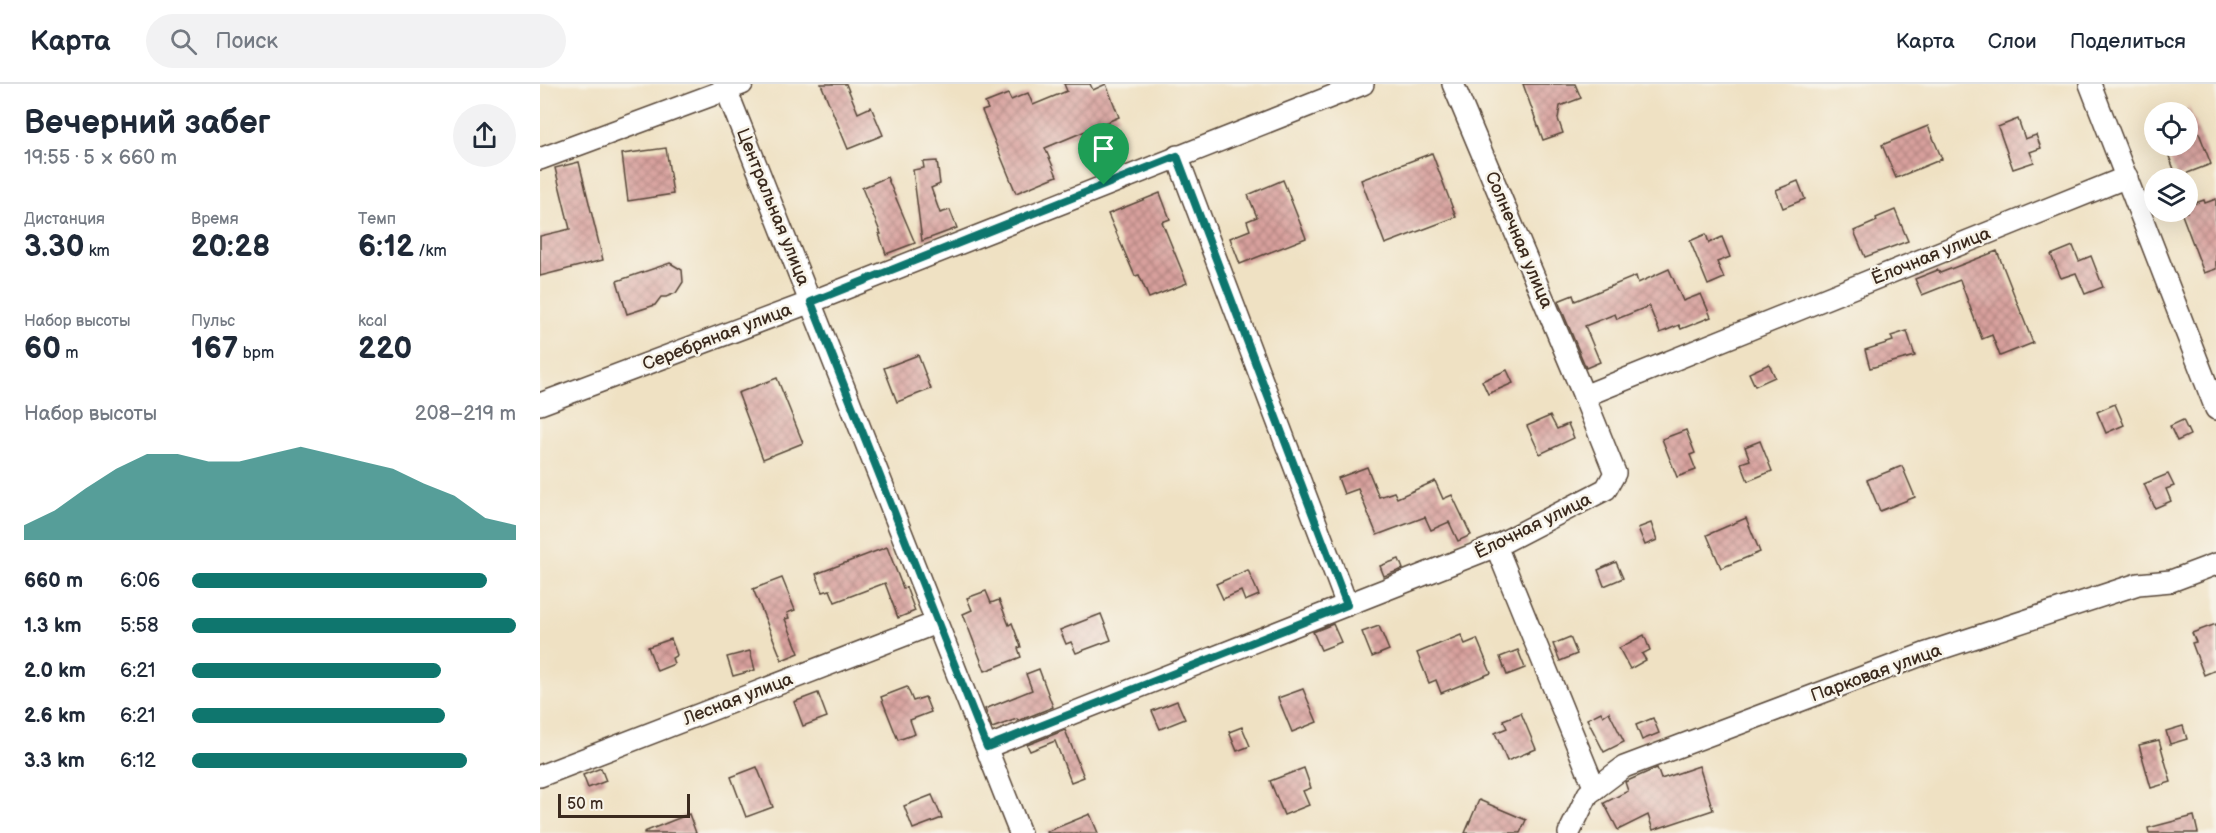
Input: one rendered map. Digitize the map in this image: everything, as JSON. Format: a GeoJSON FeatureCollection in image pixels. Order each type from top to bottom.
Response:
{"type":"FeatureCollection","features":[{"type":"Feature","properties":{"kind":"street","name":"Серебряная улица"},"geometry":{"type":"LineString","coordinates":[[540,404],[811,302],[1363,84]]}},
{"type":"Feature","properties":{"kind":"street","name":"Солнечная улица"},"geometry":{"type":"LineString","coordinates":[[1453,84],[1584,396]]}},
{"type":"Feature","properties":{"kind":"street"},"geometry":{"type":"LineString","coordinates":[[2090,84],[2216,409]]}},
{"type":"Feature","properties":{"kind":"street"},"geometry":{"type":"LineString","coordinates":[[540,159],[731,86]]}},
{"type":"Feature","properties":{"kind":"street","name":"Центральная улица"},"geometry":{"type":"LineString","coordinates":[[731,86],[811,302],[936,623],[987,747],[1018,832]]}},
{"type":"Feature","properties":{"kind":"street"},"geometry":{"type":"LineString","coordinates":[[1177,156],[1347,605]]}},
{"type":"Feature","properties":{"kind":"street","name":"Ёлочная улица"},"geometry":{"type":"LineString","coordinates":[[987,747],[1496,546],[1606,489],[1615,473],[1584,396],[2127,177]]}},
{"type":"Feature","properties":{"kind":"street"},"geometry":{"type":"LineString","coordinates":[[1496,546],[1595,789]]}},
{"type":"Feature","properties":{"kind":"street","name":"Парковая улица"},"geometry":{"type":"LineString","coordinates":[[1569,833],[1588,794],[1624,767],[1924,654],[2138,584],[2171,581],[2216,564]]}},
{"type":"Feature","properties":{"kind":"street","name":"Лесная улица"},"geometry":{"type":"LineString","coordinates":[[540,776],[936,623]]}},
{"type":"Feature","properties":{"kind":"building"},"geometry":{"type":"Polygon","coordinates":[[[821,84],[846,84],[858,113],[871,107],[883,135],[848,149],[821,84]]]}},
{"type":"Feature","properties":{"kind":"building"},"geometry":{"type":"Polygon","coordinates":[[[1064,84],[1090,84],[1093,90],[1106,84],[1119,117],[1045,148],[1057,176],[1016,193],[982,111],[988,109],[985,103],[1008,94],[1011,100],[1028,93],[1033,105],[1067,91],[1064,84]]]}},
{"type":"Feature","properties":{"kind":"building"},"geometry":{"type":"Polygon","coordinates":[[[1523,84],[1575,84],[1581,98],[1560,106],[1558,119],[1563,133],[1543,140],[1523,84]]]}},
{"type":"Feature","properties":{"kind":"building"},"geometry":{"type":"Polygon","coordinates":[[[2018,119],[2025,139],[2036,135],[2041,148],[2030,152],[2034,162],[2013,169],[1998,127],[2018,119]]]}},
{"type":"Feature","properties":{"kind":"building"},"geometry":{"type":"Polygon","coordinates":[[[1928,126],[1942,159],[1896,178],[1882,145],[1928,126]]]}},
{"type":"Feature","properties":{"kind":"building"},"geometry":{"type":"Polygon","coordinates":[[[2198,131],[2211,164],[2198,169],[2174,168],[2169,156],[2198,156],[2198,131]]]}},
{"type":"Feature","properties":{"kind":"building"},"geometry":{"type":"Polygon","coordinates":[[[666,148],[673,194],[628,201],[622,154],[666,148]]]}},
{"type":"Feature","properties":{"kind":"building"},"geometry":{"type":"Polygon","coordinates":[[[1432,153],[1456,217],[1385,244],[1361,180],[1432,153]]]}},
{"type":"Feature","properties":{"kind":"building"},"geometry":{"type":"Polygon","coordinates":[[[937,161],[940,184],[931,188],[940,213],[950,210],[957,228],[922,241],[913,170],[924,168],[923,162],[937,161]]]}},
{"type":"Feature","properties":{"kind":"building"},"geometry":{"type":"Polygon","coordinates":[[[579,162],[603,260],[540,276],[540,236],[570,229],[555,168],[579,162]]]}},
{"type":"Feature","properties":{"kind":"building"},"geometry":{"type":"Polygon","coordinates":[[[887,177],[915,243],[886,254],[879,234],[881,234],[862,188],[887,177]]]}},
{"type":"Feature","properties":{"kind":"building"},"geometry":{"type":"Polygon","coordinates":[[[1283,180],[1306,238],[1240,264],[1230,238],[1250,230],[1247,221],[1257,217],[1248,195],[1283,180]]]}},
{"type":"Feature","properties":{"kind":"building"},"geometry":{"type":"Polygon","coordinates":[[[1798,181],[1805,199],[1783,208],[1776,190],[1798,181]]]}},
{"type":"Feature","properties":{"kind":"building"},"geometry":{"type":"Polygon","coordinates":[[[1160,193],[1170,219],[1162,222],[1187,283],[1149,298],[1139,275],[1135,276],[1108,214],[1160,193]]]}},
{"type":"Feature","properties":{"kind":"building"},"geometry":{"type":"Polygon","coordinates":[[[2216,199],[2216,269],[2204,273],[2185,222],[2198,222],[2198,202],[2204,200],[2205,203],[2216,199]]]}},
{"type":"Feature","properties":{"kind":"building"},"geometry":{"type":"Polygon","coordinates":[[[1895,210],[1908,241],[1865,257],[1854,231],[1895,210]]]}},
{"type":"Feature","properties":{"kind":"building"},"geometry":{"type":"Polygon","coordinates":[[[1706,234],[1709,243],[1722,237],[1730,257],[1717,262],[1724,278],[1708,285],[1690,241],[1706,234]]]}},
{"type":"Feature","properties":{"kind":"building"},"geometry":{"type":"Polygon","coordinates":[[[2073,246],[2079,261],[2091,256],[2103,287],[2085,294],[2076,273],[2061,278],[2051,255],[2073,246]]]}},
{"type":"Feature","properties":{"kind":"building"},"geometry":{"type":"Polygon","coordinates":[[[1997,251],[2033,343],[2000,356],[1992,335],[1982,339],[1960,280],[1922,295],[1915,279],[1938,270],[1940,273],[1997,251]]]}},
{"type":"Feature","properties":{"kind":"building"},"geometry":{"type":"Polygon","coordinates":[[[670,263],[682,270],[683,282],[676,293],[661,297],[655,305],[627,314],[617,281],[670,263]]]}},
{"type":"Feature","properties":{"kind":"building"},"geometry":{"type":"Polygon","coordinates":[[[1669,269],[1683,301],[1701,294],[1711,317],[1681,329],[1679,325],[1660,333],[1649,306],[1617,319],[1615,314],[1585,326],[1600,362],[1586,368],[1558,301],[1573,295],[1575,301],[1636,276],[1638,283],[1669,269]]]}},
{"type":"Feature","properties":{"kind":"building"},"geometry":{"type":"Polygon","coordinates":[[[1907,331],[1915,356],[1870,368],[1865,350],[1893,341],[1891,336],[1907,331]]]}},
{"type":"Feature","properties":{"kind":"building"},"geometry":{"type":"Polygon","coordinates":[[[918,355],[931,389],[897,402],[884,368],[918,355]]]}},
{"type":"Feature","properties":{"kind":"building"},"geometry":{"type":"Polygon","coordinates":[[[1769,364],[1775,377],[1755,386],[1749,373],[1769,364]]]}},
{"type":"Feature","properties":{"kind":"building"},"geometry":{"type":"Polygon","coordinates":[[[1507,370],[1513,383],[1488,394],[1482,381],[1507,370]]]}},
{"type":"Feature","properties":{"kind":"building"},"geometry":{"type":"Polygon","coordinates":[[[777,378],[803,443],[763,459],[738,393],[777,378]]]}},
{"type":"Feature","properties":{"kind":"building"},"geometry":{"type":"Polygon","coordinates":[[[2115,404],[2124,425],[2106,433],[2097,412],[2115,404]]]}},
{"type":"Feature","properties":{"kind":"building"},"geometry":{"type":"Polygon","coordinates":[[[1550,416],[1557,429],[1568,424],[1574,438],[1540,454],[1527,426],[1550,416]]]}},
{"type":"Feature","properties":{"kind":"building"},"geometry":{"type":"Polygon","coordinates":[[[2183,420],[2190,435],[2177,441],[2170,426],[2183,420]]]}},
{"type":"Feature","properties":{"kind":"building"},"geometry":{"type":"Polygon","coordinates":[[[1686,430],[1695,453],[1690,455],[1696,470],[1677,477],[1662,439],[1686,430]]]}},
{"type":"Feature","properties":{"kind":"building"},"geometry":{"type":"Polygon","coordinates":[[[1760,441],[1772,471],[1748,481],[1741,463],[1750,460],[1745,447],[1760,441]]]}},
{"type":"Feature","properties":{"kind":"building"},"geometry":{"type":"Polygon","coordinates":[[[1902,466],[1915,497],[1880,511],[1867,480],[1902,466]]]}},
{"type":"Feature","properties":{"kind":"building"},"geometry":{"type":"Polygon","coordinates":[[[1367,467],[1379,497],[1394,492],[1397,498],[1435,481],[1443,499],[1452,495],[1471,535],[1458,541],[1449,522],[1431,530],[1425,517],[1377,535],[1358,489],[1344,494],[1338,478],[1367,467]]]}},
{"type":"Feature","properties":{"kind":"building"},"geometry":{"type":"Polygon","coordinates":[[[2168,474],[2174,486],[2166,489],[2171,501],[2155,508],[2144,484],[2168,474]]]}},
{"type":"Feature","properties":{"kind":"building"},"geometry":{"type":"Polygon","coordinates":[[[1746,518],[1760,552],[1721,568],[1707,535],[1746,518]]]}},
{"type":"Feature","properties":{"kind":"building"},"geometry":{"type":"Polygon","coordinates":[[[1651,523],[1657,540],[1645,545],[1638,528],[1651,523]]]}},
{"type":"Feature","properties":{"kind":"building"},"geometry":{"type":"Polygon","coordinates":[[[887,547],[915,611],[898,618],[885,583],[835,602],[830,590],[823,592],[816,574],[887,547]]]}},
{"type":"Feature","properties":{"kind":"building"},"geometry":{"type":"Polygon","coordinates":[[[1399,559],[1403,569],[1384,576],[1380,566],[1399,559]]]}},
{"type":"Feature","properties":{"kind":"building"},"geometry":{"type":"Polygon","coordinates":[[[1616,562],[1623,578],[1604,586],[1598,570],[1616,562]]]}},
{"type":"Feature","properties":{"kind":"building"},"geometry":{"type":"Polygon","coordinates":[[[1248,570],[1259,595],[1245,601],[1241,591],[1223,599],[1216,584],[1248,570]]]}},
{"type":"Feature","properties":{"kind":"building"},"geometry":{"type":"Polygon","coordinates":[[[782,578],[795,610],[787,613],[789,618],[785,619],[799,653],[782,660],[753,589],[782,578]]]}},
{"type":"Feature","properties":{"kind":"building"},"geometry":{"type":"Polygon","coordinates":[[[986,591],[991,603],[999,600],[1009,625],[1012,623],[1021,647],[1018,648],[1021,657],[985,671],[963,614],[972,610],[967,598],[986,591]]]}},
{"type":"Feature","properties":{"kind":"building"},"geometry":{"type":"Polygon","coordinates":[[[1101,614],[1111,640],[1076,653],[1071,642],[1066,644],[1060,630],[1101,614]]]}},
{"type":"Feature","properties":{"kind":"building"},"geometry":{"type":"Polygon","coordinates":[[[1333,624],[1341,642],[1321,650],[1313,632],[1333,624]]]}},
{"type":"Feature","properties":{"kind":"building"},"geometry":{"type":"Polygon","coordinates":[[[2216,624],[2216,670],[2204,675],[2192,643],[2196,642],[2192,633],[2216,624]]]}},
{"type":"Feature","properties":{"kind":"building"},"geometry":{"type":"Polygon","coordinates":[[[1379,626],[1389,650],[1372,657],[1362,632],[1379,626]]]}},
{"type":"Feature","properties":{"kind":"building"},"geometry":{"type":"Polygon","coordinates":[[[1461,635],[1465,644],[1477,639],[1491,673],[1441,693],[1436,680],[1429,683],[1417,653],[1461,635]]]}},
{"type":"Feature","properties":{"kind":"building"},"geometry":{"type":"Polygon","coordinates":[[[1644,635],[1650,650],[1642,654],[1646,660],[1630,669],[1619,648],[1644,635]]]}},
{"type":"Feature","properties":{"kind":"building"},"geometry":{"type":"Polygon","coordinates":[[[1570,637],[1577,654],[1560,661],[1553,644],[1570,637]]]}},
{"type":"Feature","properties":{"kind":"building"},"geometry":{"type":"Polygon","coordinates":[[[671,639],[677,655],[672,658],[674,664],[657,671],[648,647],[671,639]]]}},
{"type":"Feature","properties":{"kind":"building"},"geometry":{"type":"Polygon","coordinates":[[[1518,650],[1525,668],[1507,675],[1500,657],[1518,650]]]}},
{"type":"Feature","properties":{"kind":"building"},"geometry":{"type":"Polygon","coordinates":[[[750,651],[755,670],[733,676],[727,657],[750,651]]]}},
{"type":"Feature","properties":{"kind":"building"},"geometry":{"type":"Polygon","coordinates":[[[1039,669],[1053,707],[1018,721],[1017,719],[992,728],[985,709],[1032,690],[1026,674],[1039,669]]]}},
{"type":"Feature","properties":{"kind":"building"},"geometry":{"type":"Polygon","coordinates":[[[907,687],[913,701],[925,697],[931,712],[910,720],[915,734],[898,740],[881,697],[907,687]]]}},
{"type":"Feature","properties":{"kind":"building"},"geometry":{"type":"Polygon","coordinates":[[[1303,689],[1317,722],[1292,732],[1278,698],[1303,689]]]}},
{"type":"Feature","properties":{"kind":"building"},"geometry":{"type":"Polygon","coordinates":[[[818,693],[827,717],[803,726],[794,702],[818,693]]]}},
{"type":"Feature","properties":{"kind":"building"},"geometry":{"type":"Polygon","coordinates":[[[1177,701],[1185,719],[1160,729],[1152,711],[1177,701]]]}},
{"type":"Feature","properties":{"kind":"building"},"geometry":{"type":"Polygon","coordinates":[[[1601,712],[1603,716],[1609,712],[1624,742],[1604,752],[1587,719],[1601,712]]]}},
{"type":"Feature","properties":{"kind":"building"},"geometry":{"type":"Polygon","coordinates":[[[1521,713],[1536,749],[1507,761],[1495,733],[1507,728],[1503,720],[1521,713]]]}},
{"type":"Feature","properties":{"kind":"building"},"geometry":{"type":"Polygon","coordinates":[[[1653,718],[1659,733],[1642,740],[1636,725],[1653,718]]]}},
{"type":"Feature","properties":{"kind":"building"},"geometry":{"type":"Polygon","coordinates":[[[2183,726],[2187,739],[2170,744],[2166,731],[2183,726]]]}},
{"type":"Feature","properties":{"kind":"building"},"geometry":{"type":"Polygon","coordinates":[[[1242,727],[1250,746],[1237,751],[1229,732],[1242,727]]]}},
{"type":"Feature","properties":{"kind":"building"},"geometry":{"type":"Polygon","coordinates":[[[1065,730],[1084,777],[1071,782],[1055,741],[1030,751],[1027,745],[1065,730]]]}},
{"type":"Feature","properties":{"kind":"building"},"geometry":{"type":"Polygon","coordinates":[[[2159,740],[2171,782],[2151,788],[2139,745],[2159,740]]]}},
{"type":"Feature","properties":{"kind":"building"},"geometry":{"type":"Polygon","coordinates":[[[1699,766],[1713,810],[1653,830],[1648,815],[1618,830],[1604,803],[1628,791],[1625,782],[1657,768],[1661,779],[1699,766]]]}},
{"type":"Feature","properties":{"kind":"building"},"geometry":{"type":"Polygon","coordinates":[[[757,767],[773,807],[746,817],[731,777],[757,767]]]}},
{"type":"Feature","properties":{"kind":"building"},"geometry":{"type":"Polygon","coordinates":[[[601,768],[606,781],[588,788],[583,775],[601,768]]]}},
{"type":"Feature","properties":{"kind":"building"},"geometry":{"type":"Polygon","coordinates":[[[1304,768],[1311,788],[1303,791],[1309,805],[1284,815],[1270,781],[1304,768]]]}},
{"type":"Feature","properties":{"kind":"building"},"geometry":{"type":"Polygon","coordinates":[[[932,795],[942,818],[913,829],[904,806],[932,795]]]}},
{"type":"Feature","properties":{"kind":"building"},"geometry":{"type":"Polygon","coordinates":[[[1479,800],[1526,820],[1520,833],[1465,833],[1479,800]]]}},
{"type":"Feature","properties":{"kind":"building"},"geometry":{"type":"Polygon","coordinates":[[[689,814],[696,833],[644,833],[644,832],[689,814]]]}},
{"type":"Feature","properties":{"kind":"building"},"geometry":{"type":"Polygon","coordinates":[[[1090,814],[1098,833],[1046,833],[1046,832],[1090,814]]]}},
{"type":"Feature","properties":{"kind":"building"},"geometry":{"type":"Polygon","coordinates":[[[2194,816],[2198,833],[2149,833],[2148,828],[2194,816]]]}},
{"type":"Feature","properties":{"kind":"route"},"geometry":{"type":"LineString","coordinates":[[1177,156],[1347,605],[987,747],[880,482],[811,302],[1104,185],[1177,156]]}}]}
